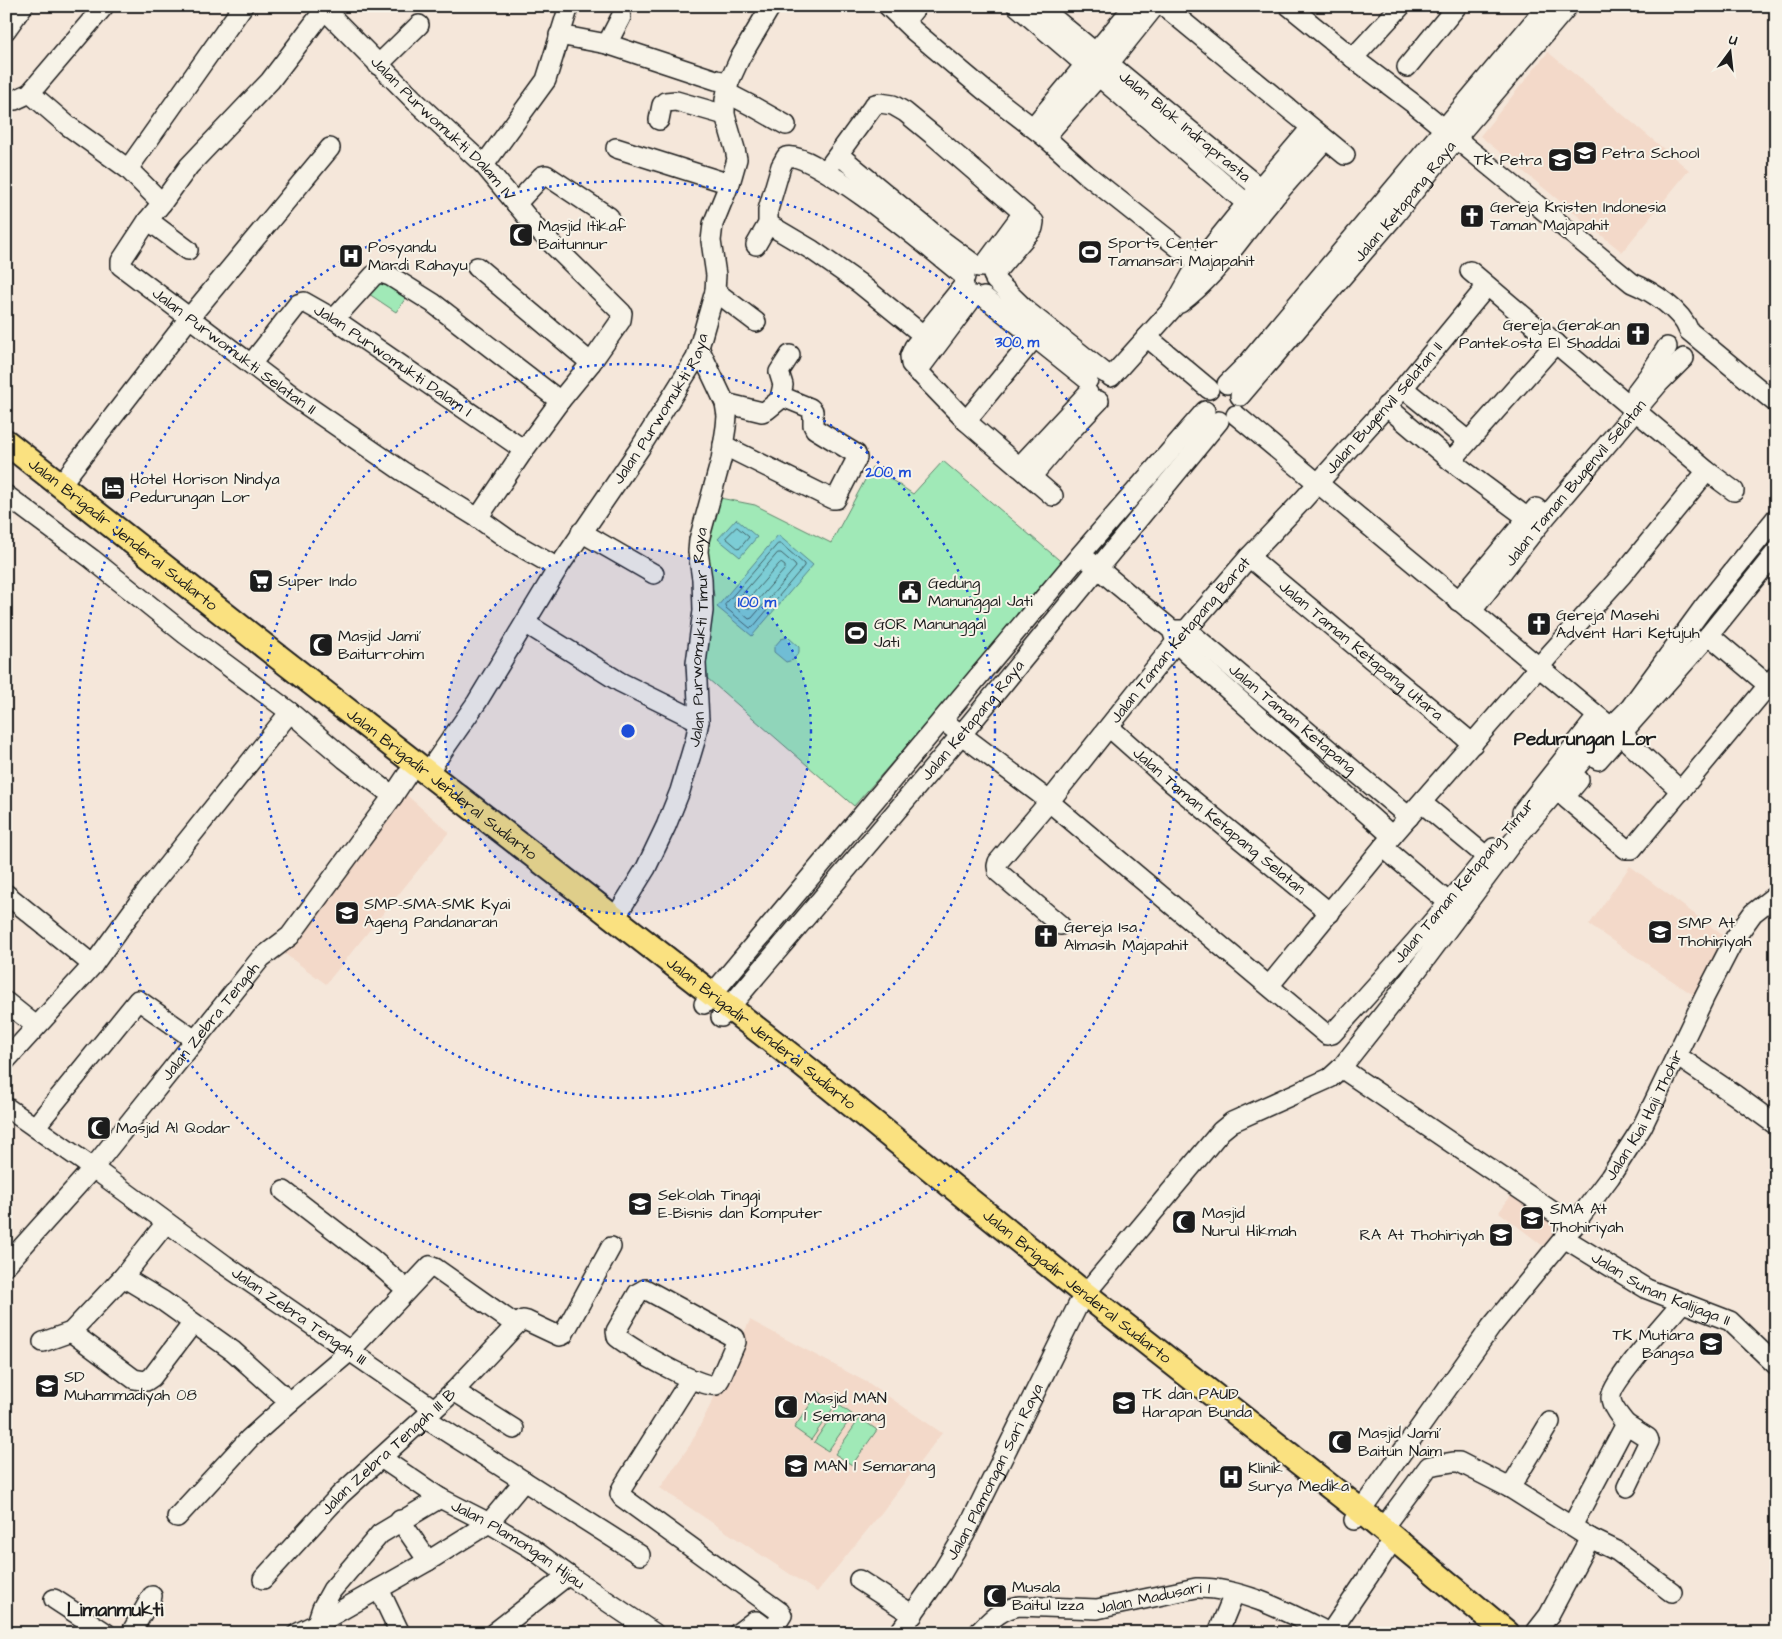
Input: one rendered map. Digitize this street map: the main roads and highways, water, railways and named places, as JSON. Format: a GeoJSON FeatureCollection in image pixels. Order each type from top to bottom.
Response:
{"type":"FeatureCollection","features":[{"type":"Feature","properties":{"kind":"main road","name":"Jalan Brigadir Jenderal Sudiarto"},"geometry":{"type":"LineString","coordinates":[[6,442],[265,647],[417,774],[615,918],[717,1006]]}},
{"type":"Feature","properties":{"kind":"main road","name":"Jalan Brigadir Jenderal Sudiarto"},"geometry":{"type":"LineString","coordinates":[[6,454],[717,1006],[794,1058],[1081,1300],[1358,1515],[1489,1633]]}},
{"type":"Feature","properties":{"kind":"main road","name":"Jalan Brigadir Jenderal Sudiarto"},"geometry":{"type":"LineString","coordinates":[[1384,1539],[1507,1633]]}},
{"type":"Feature","properties":{"kind":"water"},"geometry":{"type":"Polygon","coordinates":[[[736,519],[757,537],[740,557],[718,539],[736,519]]]}},
{"type":"Feature","properties":{"kind":"water"},"geometry":{"type":"Polygon","coordinates":[[[778,535],[813,565],[752,636],[717,607],[778,535]]]}},
{"type":"Feature","properties":{"kind":"water"},"geometry":{"type":"Polygon","coordinates":[[[788,637],[799,647],[799,652],[793,660],[786,662],[774,652],[774,647],[781,639],[788,637]]]}},
{"type":"Feature","properties":{"kind":"place","name":"Petra School"},"geometry":{"type":"Point","coordinates":[1585,153]}},
{"type":"Feature","properties":{"kind":"place","name":"TK Petra"},"geometry":{"type":"Point","coordinates":[1560,160]}},
{"type":"Feature","properties":{"kind":"place","name":"Gereja Kristen Indonesia Taman Majapahit"},"geometry":{"type":"Point","coordinates":[1472,216]}},
{"type":"Feature","properties":{"kind":"place","name":"Masjid Itikaf Baitunnur"},"geometry":{"type":"Point","coordinates":[521,235]}},
{"type":"Feature","properties":{"kind":"place","name":"Sports Center Tamansari Majapahit"},"geometry":{"type":"Point","coordinates":[1090,252]}},
{"type":"Feature","properties":{"kind":"place","name":"Posyandu Mardi Rahayu"},"geometry":{"type":"Point","coordinates":[351,256]}},
{"type":"Feature","properties":{"kind":"place","name":"Gereja Gerakan Pantekosta El Shaddai"},"geometry":{"type":"Point","coordinates":[1638,334]}},
{"type":"Feature","properties":{"kind":"place","name":"Hotel Horison Nindya Pedurungan Lor"},"geometry":{"type":"Point","coordinates":[113,488]}},
{"type":"Feature","properties":{"kind":"place","name":"Super Indo"},"geometry":{"type":"Point","coordinates":[261,581]}},
{"type":"Feature","properties":{"kind":"place","name":"Gedung Manunggal Jati"},"geometry":{"type":"Point","coordinates":[910,592]}},
{"type":"Feature","properties":{"kind":"place","name":"Gereja Masehi Advent Hari Ketujuh"},"geometry":{"type":"Point","coordinates":[1539,624]}},
{"type":"Feature","properties":{"kind":"place","name":"GOR Manunggal Jati"},"geometry":{"type":"Point","coordinates":[856,633]}},
{"type":"Feature","properties":{"kind":"place","name":"Masjid Jami' Baiturrohim"},"geometry":{"type":"Point","coordinates":[321,645]}},
{"type":"Feature","properties":{"kind":"place","name":"SMP-SMA-SMK Kyai Ageng Pandanaran"},"geometry":{"type":"Point","coordinates":[347,913]}},
{"type":"Feature","properties":{"kind":"place","name":"SMP At Thohiriyah"},"geometry":{"type":"Point","coordinates":[1660,932]}},
{"type":"Feature","properties":{"kind":"place","name":"Gereja Isa Almasih Majapahit"},"geometry":{"type":"Point","coordinates":[1046,936]}},
{"type":"Feature","properties":{"kind":"place","name":"Masjid Al Qodar"},"geometry":{"type":"Point","coordinates":[99,1128]}},
{"type":"Feature","properties":{"kind":"place","name":"Sekolah Tinggi E-Bisnis dan Komputer"},"geometry":{"type":"Point","coordinates":[640,1204]}},
{"type":"Feature","properties":{"kind":"place","name":"SMA At Thohiriyah"},"geometry":{"type":"Point","coordinates":[1532,1218]}},
{"type":"Feature","properties":{"kind":"place","name":"Masjid Nurul Hikmah"},"geometry":{"type":"Point","coordinates":[1184,1222]}},
{"type":"Feature","properties":{"kind":"place","name":"RA At Thohiriyah"},"geometry":{"type":"Point","coordinates":[1501,1235]}},
{"type":"Feature","properties":{"kind":"place","name":"TK Mutiara Bangsa"},"geometry":{"type":"Point","coordinates":[1711,1344]}},
{"type":"Feature","properties":{"kind":"place","name":"SD Muhammadiyah 08"},"geometry":{"type":"Point","coordinates":[47,1386]}},
{"type":"Feature","properties":{"kind":"place","name":"TK dan PAUD Harapan Bunda"},"geometry":{"type":"Point","coordinates":[1124,1403]}},
{"type":"Feature","properties":{"kind":"place","name":"Masjid MAN 1 Semarang"},"geometry":{"type":"Point","coordinates":[786,1407]}},
{"type":"Feature","properties":{"kind":"place","name":"Masjid Jami' Baitun Naim"},"geometry":{"type":"Point","coordinates":[1340,1442]}},
{"type":"Feature","properties":{"kind":"place","name":"MAN 1 Semarang"},"geometry":{"type":"Point","coordinates":[796,1466]}},
{"type":"Feature","properties":{"kind":"place","name":"Klinik Surya Medika"},"geometry":{"type":"Point","coordinates":[1231,1477]}},
{"type":"Feature","properties":{"kind":"place","name":"Musala Baitul Izza"},"geometry":{"type":"Point","coordinates":[995,1596]}},
{"type":"Feature","properties":{"kind":"district","name":"Pedurungan Lor"},"geometry":{"type":"Point","coordinates":[1585,739]}},
{"type":"Feature","properties":{"kind":"district","name":"Limanmukti"},"geometry":{"type":"Point","coordinates":[115,1610]}}]}
